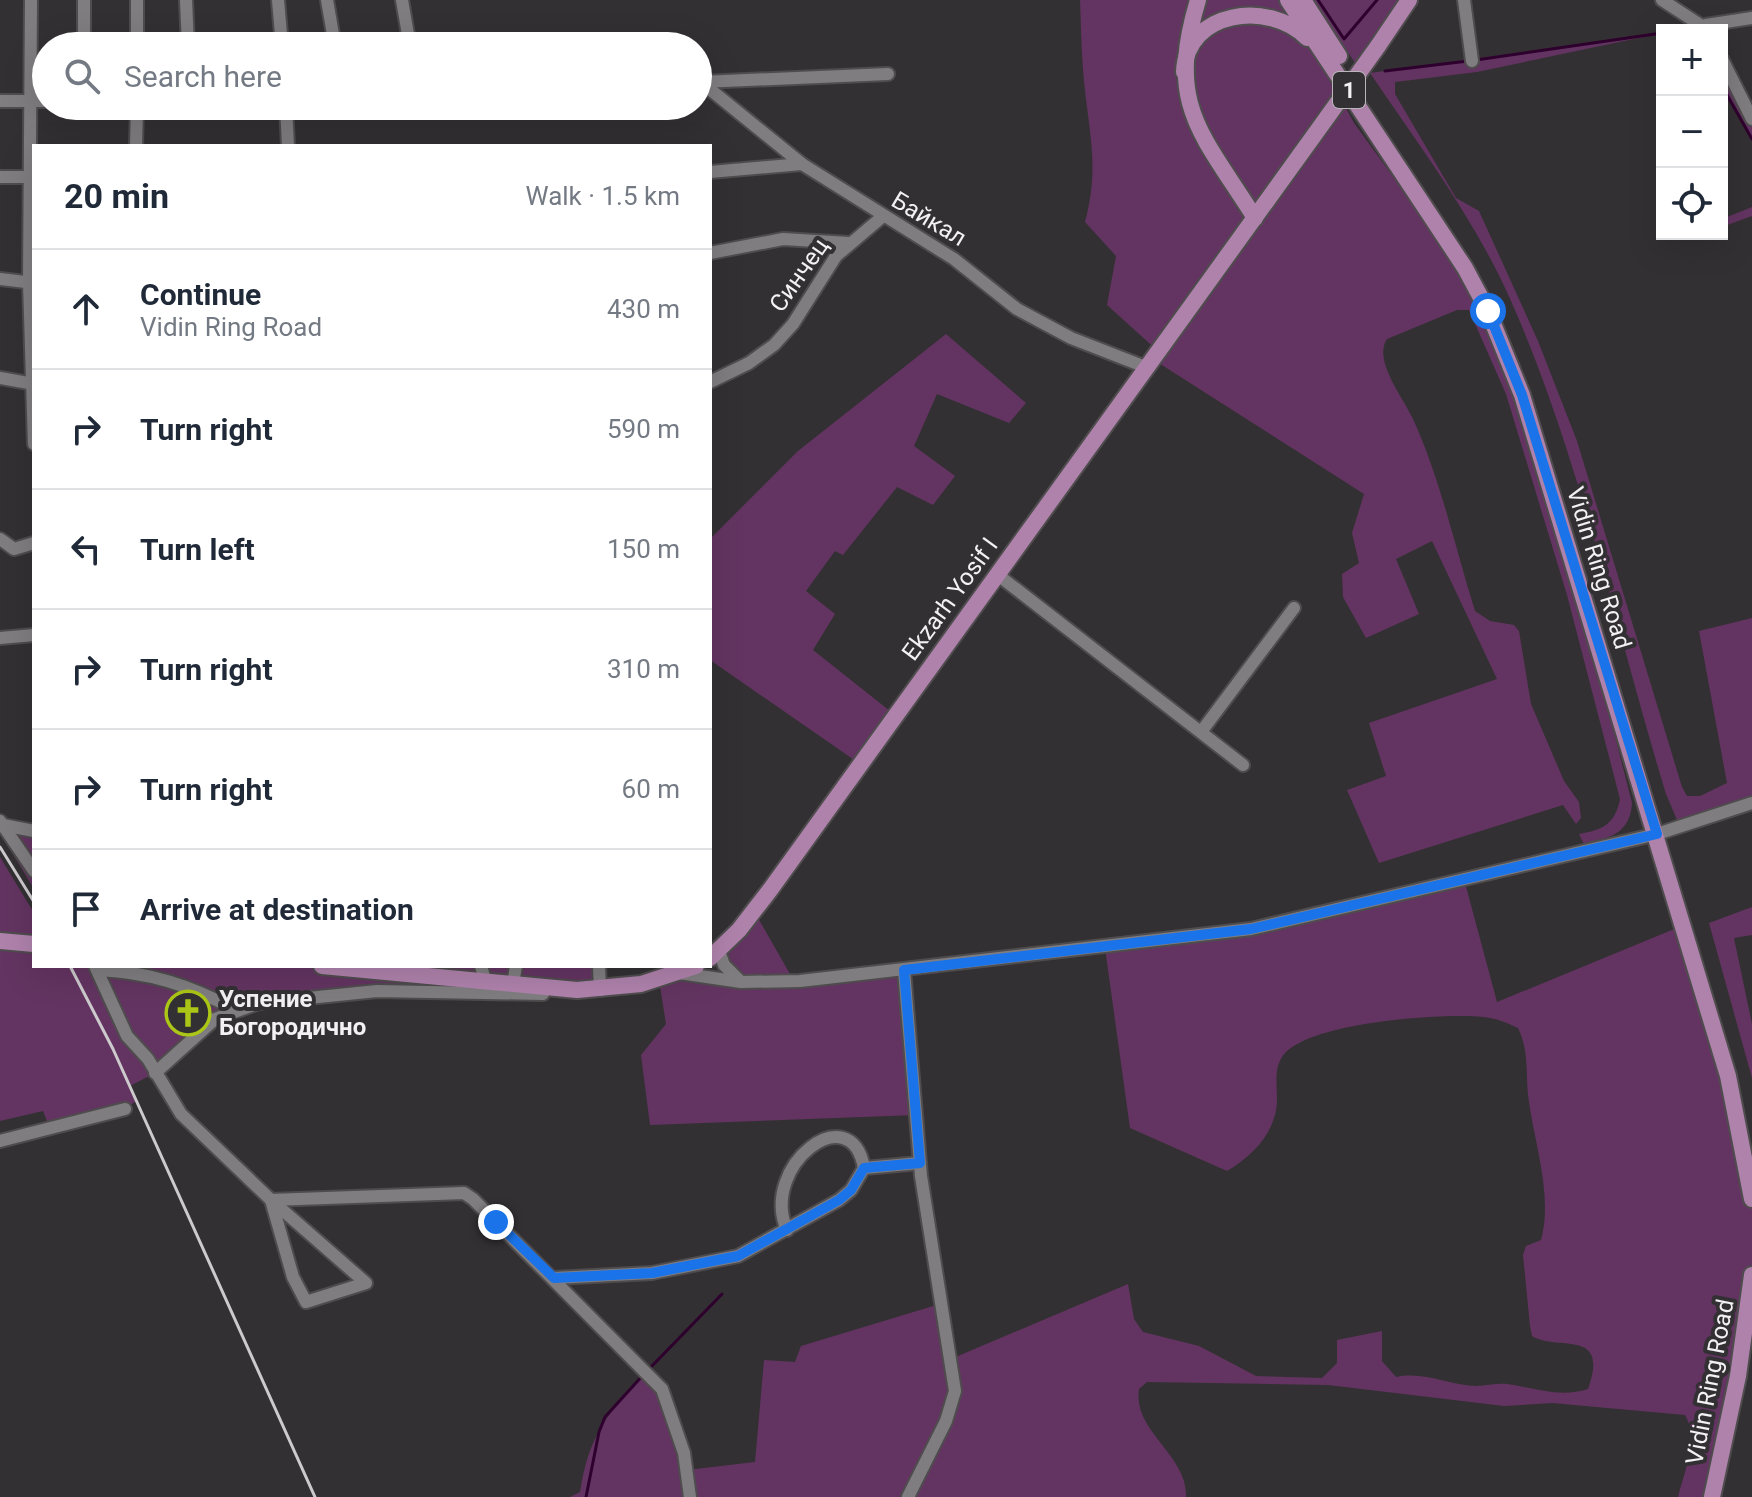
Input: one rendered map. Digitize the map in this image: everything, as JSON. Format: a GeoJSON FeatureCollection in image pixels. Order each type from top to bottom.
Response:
{"type":"FeatureCollection","features":[{"type":"Feature","properties":{"kind":"main road"},"geometry":{"type":"LineString","coordinates":[[1198,0],[1184,52],[1191,111],[1255,218]]}},
{"type":"Feature","properties":{"kind":"main road","name":"Vidin Ring Road"},"geometry":{"type":"LineString","coordinates":[[1288,0],[1446,236],[1488,311],[1522,395],[1728,1076],[1752,1199]]}},
{"type":"Feature","properties":{"kind":"main road"},"geometry":{"type":"LineString","coordinates":[[1303,0],[1430,200],[1446,236]]}},
{"type":"Feature","properties":{"kind":"main road","name":"Ekzarh Yosif I"},"geometry":{"type":"LineString","coordinates":[[714,954],[770,890],[1224,263],[1409,0]]}},
{"type":"Feature","properties":{"kind":"main road"},"geometry":{"type":"LineString","coordinates":[[1184,72],[1190,45],[1202,31],[1219,20],[1244,14],[1266,14],[1285,22],[1310,42],[1392,163],[1410,181]]}},
{"type":"Feature","properties":{"kind":"main road"},"geometry":{"type":"LineString","coordinates":[[1236,188],[1258,195],[1275,191]]}},
{"type":"Feature","properties":{"kind":"main road"},"geometry":{"type":"LineString","coordinates":[[0,941],[32,944]]}},
{"type":"Feature","properties":{"kind":"main road"},"geometry":{"type":"LineString","coordinates":[[343,968],[483,973],[510,983],[577,990],[641,984],[691,968]]}},
{"type":"Feature","properties":{"kind":"main road","name":"Vidin Ring Road"},"geometry":{"type":"LineString","coordinates":[[1712,1497],[1738,1376],[1752,1275]]}},
{"type":"Feature","properties":{"kind":"street"},"geometry":{"type":"LineString","coordinates":[[0,378],[32,384],[31,0]]}},
{"type":"Feature","properties":{"kind":"street"},"geometry":{"type":"LineString","coordinates":[[84,0],[84,32]]}},
{"type":"Feature","properties":{"kind":"street"},"geometry":{"type":"LineString","coordinates":[[137,0],[137,32]]}},
{"type":"Feature","properties":{"kind":"street"},"geometry":{"type":"LineString","coordinates":[[186,0],[187,32]]}},
{"type":"Feature","properties":{"kind":"street"},"geometry":{"type":"LineString","coordinates":[[278,0],[281,32]]}},
{"type":"Feature","properties":{"kind":"street"},"geometry":{"type":"LineString","coordinates":[[327,0],[333,32]]}},
{"type":"Feature","properties":{"kind":"street"},"geometry":{"type":"LineString","coordinates":[[402,0],[408,32]]}},
{"type":"Feature","properties":{"kind":"street"},"geometry":{"type":"LineString","coordinates":[[1464,0],[1472,61]]}},
{"type":"Feature","properties":{"kind":"street"},"geometry":{"type":"LineString","coordinates":[[1662,0],[1701,24]]}},
{"type":"Feature","properties":{"kind":"street"},"geometry":{"type":"LineString","coordinates":[[1725,24],[1752,18]]}},
{"type":"Feature","properties":{"kind":"street"},"geometry":{"type":"LineString","coordinates":[[1728,71],[1752,119]]}},
{"type":"Feature","properties":{"kind":"street","name":"Байкал"},"geometry":{"type":"LineString","coordinates":[[712,81],[888,74]]}},
{"type":"Feature","properties":{"kind":"street","name":"Байкал"},"geometry":{"type":"LineString","coordinates":[[712,92],[802,164],[882,217],[954,259],[1017,309],[1071,338],[1148,368]]}},
{"type":"Feature","properties":{"kind":"street"},"geometry":{"type":"LineString","coordinates":[[0,101],[30,101]]}},
{"type":"Feature","properties":{"kind":"street"},"geometry":{"type":"LineString","coordinates":[[136,144],[137,120]]}},
{"type":"Feature","properties":{"kind":"street"},"geometry":{"type":"LineString","coordinates":[[287,120],[288,144]]}},
{"type":"Feature","properties":{"kind":"street"},"geometry":{"type":"LineString","coordinates":[[712,172],[802,164]]}},
{"type":"Feature","properties":{"kind":"street"},"geometry":{"type":"LineString","coordinates":[[0,177],[32,177]]}},
{"type":"Feature","properties":{"kind":"street","name":"Синчец"},"geometry":{"type":"LineString","coordinates":[[712,381],[749,363],[774,345],[793,324],[828,265],[849,243],[882,217]]}},
{"type":"Feature","properties":{"kind":"street"},"geometry":{"type":"LineString","coordinates":[[712,253],[765,241],[849,243]]}},
{"type":"Feature","properties":{"kind":"street"},"geometry":{"type":"LineString","coordinates":[[0,279],[32,283]]}},
{"type":"Feature","properties":{"kind":"street"},"geometry":{"type":"LineString","coordinates":[[0,539],[14,549],[32,544]]}},
{"type":"Feature","properties":{"kind":"street"},"geometry":{"type":"LineString","coordinates":[[998,575],[1243,765]]}},
{"type":"Feature","properties":{"kind":"street"},"geometry":{"type":"LineString","coordinates":[[1201,732],[1294,608]]}},
{"type":"Feature","properties":{"kind":"street"},"geometry":{"type":"LineString","coordinates":[[0,638],[32,635]]}},
{"type":"Feature","properties":{"kind":"street"},"geometry":{"type":"LineString","coordinates":[[679,973],[741,982],[800,981],[1251,929],[1657,834],[1752,803]]}},
{"type":"Feature","properties":{"kind":"street"},"geometry":{"type":"LineString","coordinates":[[1,823],[32,831]]}},
{"type":"Feature","properties":{"kind":"street"},"geometry":{"type":"LineString","coordinates":[[1,823],[32,868]]}},
{"type":"Feature","properties":{"kind":"street"},"geometry":{"type":"LineString","coordinates":[[714,954],[741,982]]}},
{"type":"Feature","properties":{"kind":"street"},"geometry":{"type":"LineString","coordinates":[[96,968],[164,978],[200,990],[234,1009]]}},
{"type":"Feature","properties":{"kind":"street"},"geometry":{"type":"LineString","coordinates":[[96,968],[127,1036],[181,1114],[271,1200],[366,1283],[306,1302],[293,1277],[271,1200]]}},
{"type":"Feature","properties":{"kind":"street"},"geometry":{"type":"LineString","coordinates":[[510,983],[515,968]]}},
{"type":"Feature","properties":{"kind":"street"},"geometry":{"type":"LineString","coordinates":[[599,968],[600,990]]}},
{"type":"Feature","properties":{"kind":"street"},"geometry":{"type":"LineString","coordinates":[[904,970],[920,1163],[932,1261],[955,1391],[946,1421],[908,1497]]}},
{"type":"Feature","properties":{"kind":"street"},"geometry":{"type":"LineString","coordinates":[[375,971],[377,991]]}},
{"type":"Feature","properties":{"kind":"street"},"geometry":{"type":"LineString","coordinates":[[155,1073],[215,1019],[234,1009],[286,997],[377,991],[541,994],[577,990]]}},
{"type":"Feature","properties":{"kind":"street"},"geometry":{"type":"LineString","coordinates":[[0,1141],[51,1131],[125,1109]]}},
{"type":"Feature","properties":{"kind":"street"},"geometry":{"type":"LineString","coordinates":[[554,1278],[652,1273],[738,1256],[787,1230],[839,1200],[851,1190],[864,1168],[859,1152],[844,1140],[825,1139],[804,1149],[796,1158],[781,1209],[787,1230]]}},
{"type":"Feature","properties":{"kind":"street"},"geometry":{"type":"LineString","coordinates":[[864,1168],[920,1163]]}},
{"type":"Feature","properties":{"kind":"street"},"geometry":{"type":"LineString","coordinates":[[271,1200],[464,1193],[554,1278],[662,1389],[684,1453],[690,1497]]}},
{"type":"Feature","properties":{"kind":"shaded area"},"geometry":{"type":"Polygon","coordinates":[[[1080,0],[1287,0],[1354,123],[1447,251],[1477,305],[1510,387],[1602,685],[1632,803],[1627,821],[1617,832],[1584,844],[1579,834],[1607,824],[1615,814],[1620,799],[1567,595],[1506,394],[1469,310],[1457,310],[1387,339],[1384,348],[1386,367],[1412,417],[1431,464],[1475,611],[1490,621],[1514,625],[1519,631],[1531,704],[1564,781],[1579,802],[1581,818],[1576,824],[1563,805],[1379,863],[1347,790],[1386,776],[1369,723],[1497,679],[1432,541],[1396,559],[1419,614],[1366,638],[1343,597],[1342,574],[1359,563],[1352,533],[1364,494],[1154,360],[1159,352],[1107,305],[1116,256],[1085,222],[1092,181],[1092,145],[1082,60],[1080,0]]]}},
{"type":"Feature","properties":{"kind":"shaded area"},"geometry":{"type":"Polygon","coordinates":[[[1312,0],[1409,0],[1358,67],[1312,0]]]}},
{"type":"Feature","properties":{"kind":"shaded area"},"geometry":{"type":"Polygon","coordinates":[[[1656,34],[1477,72],[1395,82],[1395,94],[1456,198],[1479,211],[1538,341],[1577,441],[1687,796],[1700,796],[1727,783],[1699,631],[1752,618],[1752,803],[1680,827],[1666,794],[1577,482],[1557,420],[1511,301],[1481,241],[1446,184],[1370,73],[1656,34]]]}},
{"type":"Feature","properties":{"kind":"shaded area"},"geometry":{"type":"Polygon","coordinates":[[[1728,71],[1752,119],[1752,139],[1728,97],[1728,71]]]}},
{"type":"Feature","properties":{"kind":"shaded area"},"geometry":{"type":"Polygon","coordinates":[[[1752,207],[1752,216],[1728,225],[1728,217],[1752,207]]]}},
{"type":"Feature","properties":{"kind":"shaded area"},"geometry":{"type":"Polygon","coordinates":[[[946,334],[1026,403],[1009,423],[937,394],[914,446],[955,476],[933,505],[897,487],[843,555],[835,551],[806,591],[835,614],[813,650],[895,715],[860,764],[712,661],[712,537],[798,451],[946,334]]]}},
{"type":"Feature","properties":{"kind":"shaded area"},"geometry":{"type":"Polygon","coordinates":[[[32,835],[32,886],[8,846],[10,836],[32,835]]]}},
{"type":"Feature","properties":{"kind":"shaded area"},"geometry":{"type":"Polygon","coordinates":[[[0,857],[32,910],[32,968],[601,968],[600,990],[418,990],[234,1009],[155,1073],[130,1086],[136,1101],[125,1109],[51,1131],[43,1111],[0,1121],[0,857]]]}},
{"type":"Feature","properties":{"kind":"shaded area"},"geometry":{"type":"Polygon","coordinates":[[[1464,879],[1497,1002],[1684,925],[1752,1199],[1752,1275],[1712,1497],[1678,1497],[1691,1445],[1685,1415],[1552,1403],[1504,1406],[1328,1385],[1147,1382],[1139,1389],[1139,1404],[1151,1431],[1179,1468],[1186,1497],[570,1497],[580,1492],[589,1455],[602,1426],[620,1400],[646,1372],[653,1379],[687,1470],[755,1462],[764,1360],[795,1362],[801,1346],[940,1304],[951,1359],[1128,1284],[1134,1319],[1143,1332],[1199,1346],[1256,1376],[1322,1378],[1337,1363],[1337,1340],[1382,1331],[1382,1361],[1396,1377],[1426,1377],[1476,1386],[1507,1384],[1557,1392],[1588,1389],[1593,1370],[1592,1357],[1587,1349],[1532,1336],[1530,1326],[1523,1255],[1526,1246],[1541,1240],[1545,1206],[1529,1102],[1526,1055],[1518,1028],[1483,1017],[1408,1019],[1345,1028],[1317,1035],[1296,1045],[1282,1057],[1278,1067],[1276,1111],[1268,1132],[1246,1158],[1227,1171],[1130,1128],[1105,948],[1182,939],[1464,879]]]}},
{"type":"Feature","properties":{"kind":"shaded area"},"geometry":{"type":"Polygon","coordinates":[[[1752,907],[1752,935],[1734,938],[1752,1024],[1752,1078],[1709,923],[1752,907]]]}},
{"type":"Feature","properties":{"kind":"shaded area"},"geometry":{"type":"Polygon","coordinates":[[[754,911],[794,981],[904,970],[916,1115],[650,1125],[641,1055],[666,1024],[659,980],[679,973],[739,982],[719,951],[754,911]]]}},
{"type":"Feature","properties":{"kind":"waterway"},"geometry":{"type":"LineString","coordinates":[[1318,0],[1344,39],[1377,0]]}},
{"type":"Feature","properties":{"kind":"waterway"},"geometry":{"type":"LineString","coordinates":[[1476,60],[1656,34]]}},
{"type":"Feature","properties":{"kind":"waterway"},"geometry":{"type":"LineString","coordinates":[[1385,71],[1468,61]]}},
{"type":"Feature","properties":{"kind":"waterway"},"geometry":{"type":"LineString","coordinates":[[1728,96],[1752,139]]}},
{"type":"Feature","properties":{"kind":"waterway"},"geometry":{"type":"LineString","coordinates":[[649,1369],[722,1294]]}},
{"type":"Feature","properties":{"kind":"waterway"},"geometry":{"type":"LineString","coordinates":[[586,1497],[605,1417],[644,1374]]}},
{"type":"Feature","properties":{"kind":"railway"},"geometry":{"type":"LineString","coordinates":[[0,847],[32,899]]}},
{"type":"Feature","properties":{"kind":"railway"},"geometry":{"type":"LineString","coordinates":[[71,968],[113,1049],[315,1497]]}},
{"type":"Feature","properties":{"kind":"place","name":"Успение Богородично"},"geometry":{"type":"Point","coordinates":[188,1013]}},
{"type":"Feature","properties":{"kind":"route"},"geometry":{"type":"LineString","coordinates":[[496,1222],[554,1278],[652,1273],[738,1256],[839,1200],[860,1179],[864,1168],[920,1163],[904,970],[1251,929],[1657,834],[1522,395],[1488,311]]}}]}
